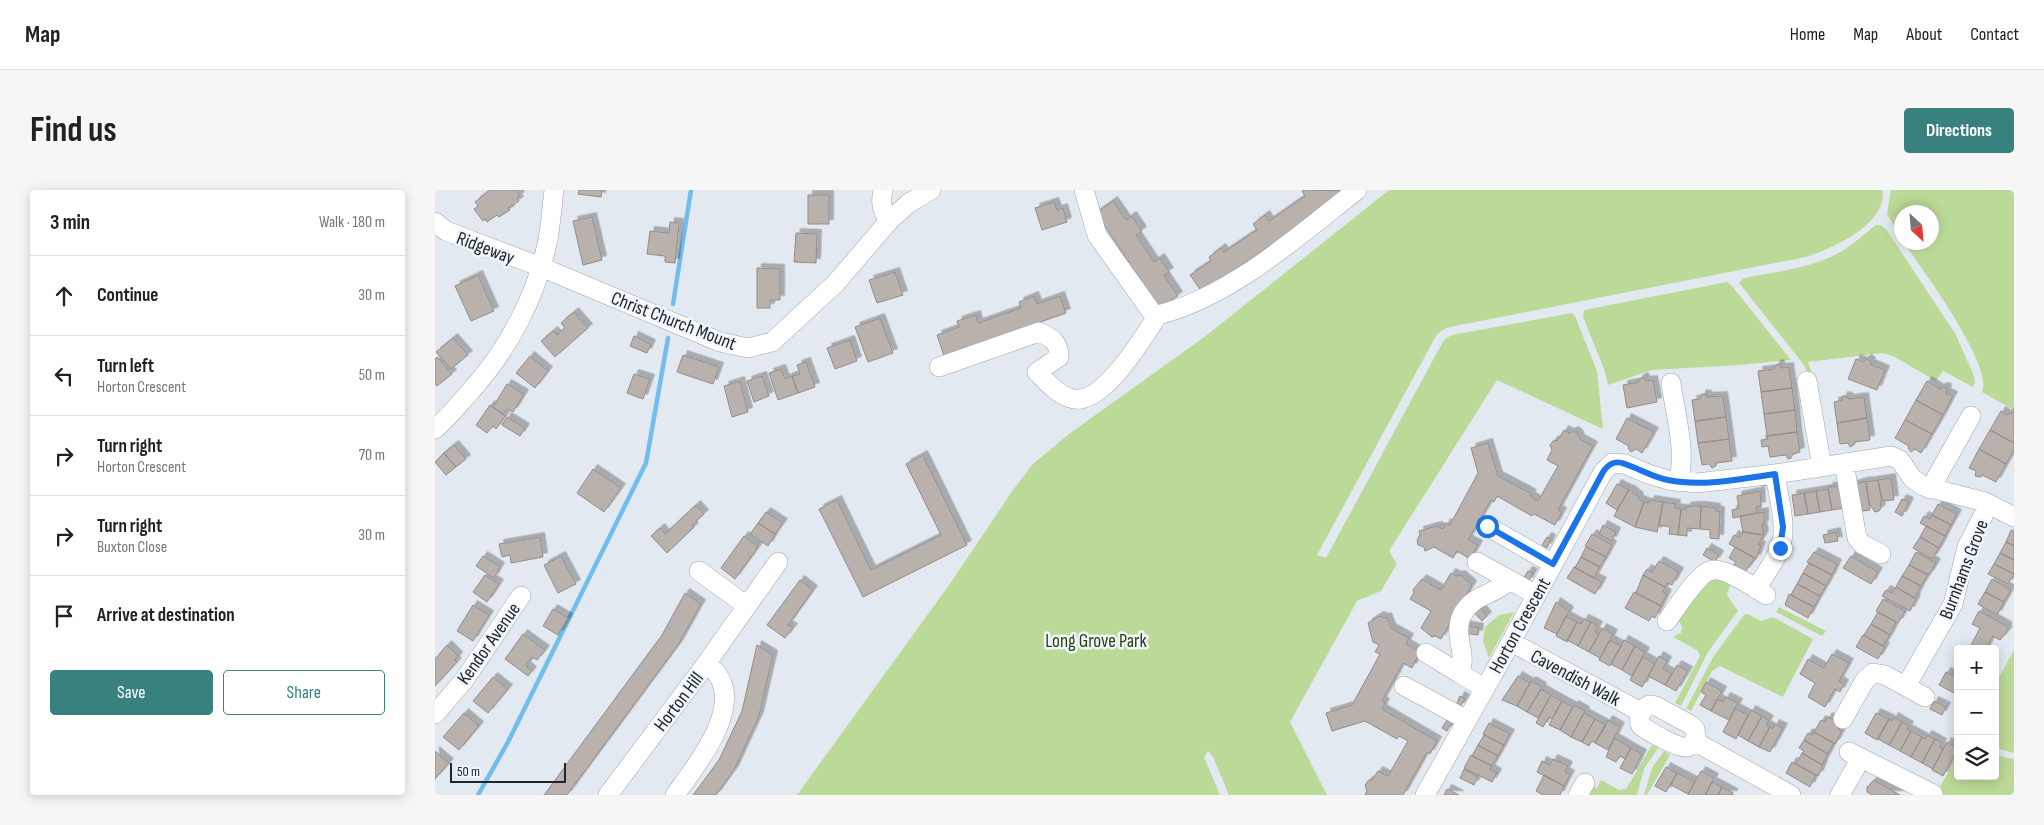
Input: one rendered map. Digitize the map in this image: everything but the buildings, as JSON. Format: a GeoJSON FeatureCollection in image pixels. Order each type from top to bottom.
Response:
{"type":"FeatureCollection","features":[{"type":"Feature","properties":{"kind":"street"},"geometry":{"type":"LineString","coordinates":[[435,429],[444,422],[484,376],[519,323],[541,267],[548,239],[554,190]]}},
{"type":"Feature","properties":{"kind":"street"},"geometry":{"type":"LineString","coordinates":[[883,190],[881,201],[883,212],[889,221]]}},
{"type":"Feature","properties":{"kind":"street","name":"Christ Church Mount"},"geometry":{"type":"LineString","coordinates":[[541,267],[720,342],[748,348],[772,342],[835,284],[889,221],[909,203],[931,190]]}},
{"type":"Feature","properties":{"kind":"street"},"geometry":{"type":"LineString","coordinates":[[1084,190],[1097,234],[1156,318]]}},
{"type":"Feature","properties":{"kind":"street"},"geometry":{"type":"LineString","coordinates":[[939,367],[1039,332],[1053,338],[1059,346],[1059,357],[1037,372],[1055,390],[1071,399],[1085,398],[1106,386],[1132,354],[1158,315],[1180,309],[1234,282],[1357,190]]}},
{"type":"Feature","properties":{"kind":"street","name":"Ridgeway"},"geometry":{"type":"LineString","coordinates":[[435,222],[446,231],[541,267]]}},
{"type":"Feature","properties":{"kind":"street"},"geometry":{"type":"LineString","coordinates":[[1807,381],[1822,467]]}},
{"type":"Feature","properties":{"kind":"street"},"geometry":{"type":"LineString","coordinates":[[1671,383],[1681,455],[1678,482]]}},
{"type":"Feature","properties":{"kind":"street"},"geometry":{"type":"LineString","coordinates":[[1930,489],[1971,416]]}},
{"type":"Feature","properties":{"kind":"street","name":"Horton Crescent"},"geometry":{"type":"LineString","coordinates":[[1425,795],[1608,465],[1621,462],[1655,477],[1678,482],[1713,482],[1888,456],[1895,457],[1902,462],[1915,480],[1930,489],[1968,497],[1989,504],[2014,517]]}},
{"type":"Feature","properties":{"kind":"street"},"geometry":{"type":"LineString","coordinates":[[1844,464],[1857,538],[1862,544],[1881,554]]}},
{"type":"Feature","properties":{"kind":"street"},"geometry":{"type":"LineString","coordinates":[[1667,621],[1701,577],[1712,570],[1721,570],[1761,592],[1783,538],[1775,474]]}},
{"type":"Feature","properties":{"kind":"street","name":"Burnhams Grove"},"geometry":{"type":"LineString","coordinates":[[1906,686],[1953,604],[1967,548],[1989,504]]}},
{"type":"Feature","properties":{"kind":"street"},"geometry":{"type":"LineString","coordinates":[[1487,526],[1553,564]]}},
{"type":"Feature","properties":{"kind":"street","name":"Horton Hill"},"geometry":{"type":"LineString","coordinates":[[608,795],[706,664],[778,562]]}},
{"type":"Feature","properties":{"kind":"street"},"geometry":{"type":"LineString","coordinates":[[1477,562],[1536,595]]}},
{"type":"Feature","properties":{"kind":"street"},"geometry":{"type":"LineString","coordinates":[[699,571],[747,606]]}},
{"type":"Feature","properties":{"kind":"street"},"geometry":{"type":"LineString","coordinates":[[1459,672],[1462,664],[1458,632],[1463,614],[1474,600],[1502,586],[1508,579]]}},
{"type":"Feature","properties":{"kind":"street","name":"Kendor Avenue"},"geometry":{"type":"LineString","coordinates":[[435,714],[465,679],[521,596]]}},
{"type":"Feature","properties":{"kind":"street","name":"Cavendish Walk"},"geometry":{"type":"LineString","coordinates":[[1511,642],[1641,712]]}},
{"type":"Feature","properties":{"kind":"street"},"geometry":{"type":"LineString","coordinates":[[1426,654],[1484,688]]}},
{"type":"Feature","properties":{"kind":"street"},"geometry":{"type":"LineString","coordinates":[[675,795],[697,764],[717,730],[725,707],[724,687],[717,673],[706,664]]}},
{"type":"Feature","properties":{"kind":"street"},"geometry":{"type":"LineString","coordinates":[[1843,719],[1867,677],[1873,673],[1880,673],[1925,696]]}},
{"type":"Feature","properties":{"kind":"street"},"geometry":{"type":"LineString","coordinates":[[1404,686],[1467,720]]}},
{"type":"Feature","properties":{"kind":"street","name":"Cavendish Walk"},"geometry":{"type":"LineString","coordinates":[[1651,705],[1672,715],[1695,729],[1697,735],[1694,741],[1690,746],[1684,748],[1641,726],[1639,720],[1641,712],[1645,707],[1651,705]]}},
{"type":"Feature","properties":{"kind":"street"},"geometry":{"type":"LineString","coordinates":[[1694,741],[1791,795]]}},
{"type":"Feature","properties":{"kind":"street"},"geometry":{"type":"LineString","coordinates":[[1840,795],[1855,755],[1933,794]]}},
{"type":"Feature","properties":{"kind":"green space","name":"Long Grove Park"},"geometry":{"type":"Polygon","coordinates":[[[1389,190],[1883,190],[1883,200],[1876,214],[1859,231],[1838,244],[1806,257],[1455,326],[1446,328],[1437,334],[1317,555],[1326,558],[1440,347],[1445,339],[1452,335],[1572,313],[1575,316],[1597,371],[1603,429],[1497,380],[1389,551],[1397,564],[1381,591],[1357,601],[1290,722],[1327,795],[1229,795],[1213,757],[1208,751],[1204,757],[1220,795],[797,795],[952,581],[1013,490],[1033,464],[1069,434],[1207,335],[1389,190]]]}},
{"type":"Feature","properties":{"kind":"green space"},"geometry":{"type":"Polygon","coordinates":[[[1891,190],[2014,190],[2014,410],[1982,392],[1983,379],[1967,340],[1954,317],[1909,250],[1939,250],[1939,205],[1894,205],[1894,226],[1887,214],[1891,190]]]}},
{"type":"Feature","properties":{"kind":"green space"},"geometry":{"type":"Polygon","coordinates":[[[1876,225],[1881,225],[1886,229],[1894,241],[1894,250],[1900,250],[1956,335],[1974,376],[1975,382],[1973,387],[1943,371],[1936,381],[1893,356],[1882,353],[1808,362],[1814,379],[1810,380],[1804,365],[1739,283],[1744,278],[1794,269],[1819,262],[1851,245],[1876,225]]]}},
{"type":"Feature","properties":{"kind":"green space"},"geometry":{"type":"Polygon","coordinates":[[[1727,282],[1791,360],[1652,370],[1608,385],[1604,369],[1583,317],[1584,310],[1727,282]]]}},
{"type":"Feature","properties":{"kind":"green space"},"geometry":{"type":"Polygon","coordinates":[[[1708,578],[1731,582],[1727,595],[1738,611],[1708,652],[1681,706],[1675,703],[1700,656],[1697,650],[1673,637],[1681,633],[1682,627],[1678,619],[1708,578]]]}},
{"type":"Feature","properties":{"kind":"green space"},"geometry":{"type":"Polygon","coordinates":[[[1779,607],[1826,631],[1822,636],[1776,612],[1779,607]]]}},
{"type":"Feature","properties":{"kind":"green space"},"geometry":{"type":"Polygon","coordinates":[[[1514,612],[1489,658],[1483,641],[1485,627],[1499,615],[1514,612]]]}},
{"type":"Feature","properties":{"kind":"green space"},"geometry":{"type":"Polygon","coordinates":[[[1748,614],[1761,621],[1773,617],[1813,639],[1783,697],[1720,666],[1712,671],[1691,711],[1686,709],[1713,657],[1744,615],[1748,614]]]}},
{"type":"Feature","properties":{"kind":"green space"},"geometry":{"type":"Polygon","coordinates":[[[2014,650],[2014,753],[1999,749],[1999,678],[2014,650]]]}},
{"type":"Feature","properties":{"kind":"green space"},"geometry":{"type":"Polygon","coordinates":[[[1652,745],[1658,748],[1644,769],[1637,795],[1582,795],[1590,787],[1597,788],[1601,780],[1619,790],[1626,789],[1652,745]]]}},
{"type":"Feature","properties":{"kind":"green space"},"geometry":{"type":"Polygon","coordinates":[[[1664,751],[1670,755],[1647,795],[1644,795],[1652,768],[1664,751]]]}},
{"type":"Feature","properties":{"kind":"green space"},"geometry":{"type":"Polygon","coordinates":[[[1999,756],[2014,759],[2014,795],[1941,795],[1937,792],[1954,761],[1954,780],[1999,780],[1999,756]]]}},
{"type":"Feature","properties":{"kind":"waterway"},"geometry":{"type":"LineString","coordinates":[[673,304],[691,190]]}},
{"type":"Feature","properties":{"kind":"waterway"},"geometry":{"type":"LineString","coordinates":[[478,795],[508,742],[646,463],[668,338]]}},
{"type":"Feature","properties":{"kind":"route"},"geometry":{"type":"LineString","coordinates":[[1487,526],[1553,564],[1605,468],[1612,463],[1621,462],[1655,477],[1684,482],[1713,482],[1775,474],[1783,527],[1783,538],[1780,548]]}}]}
